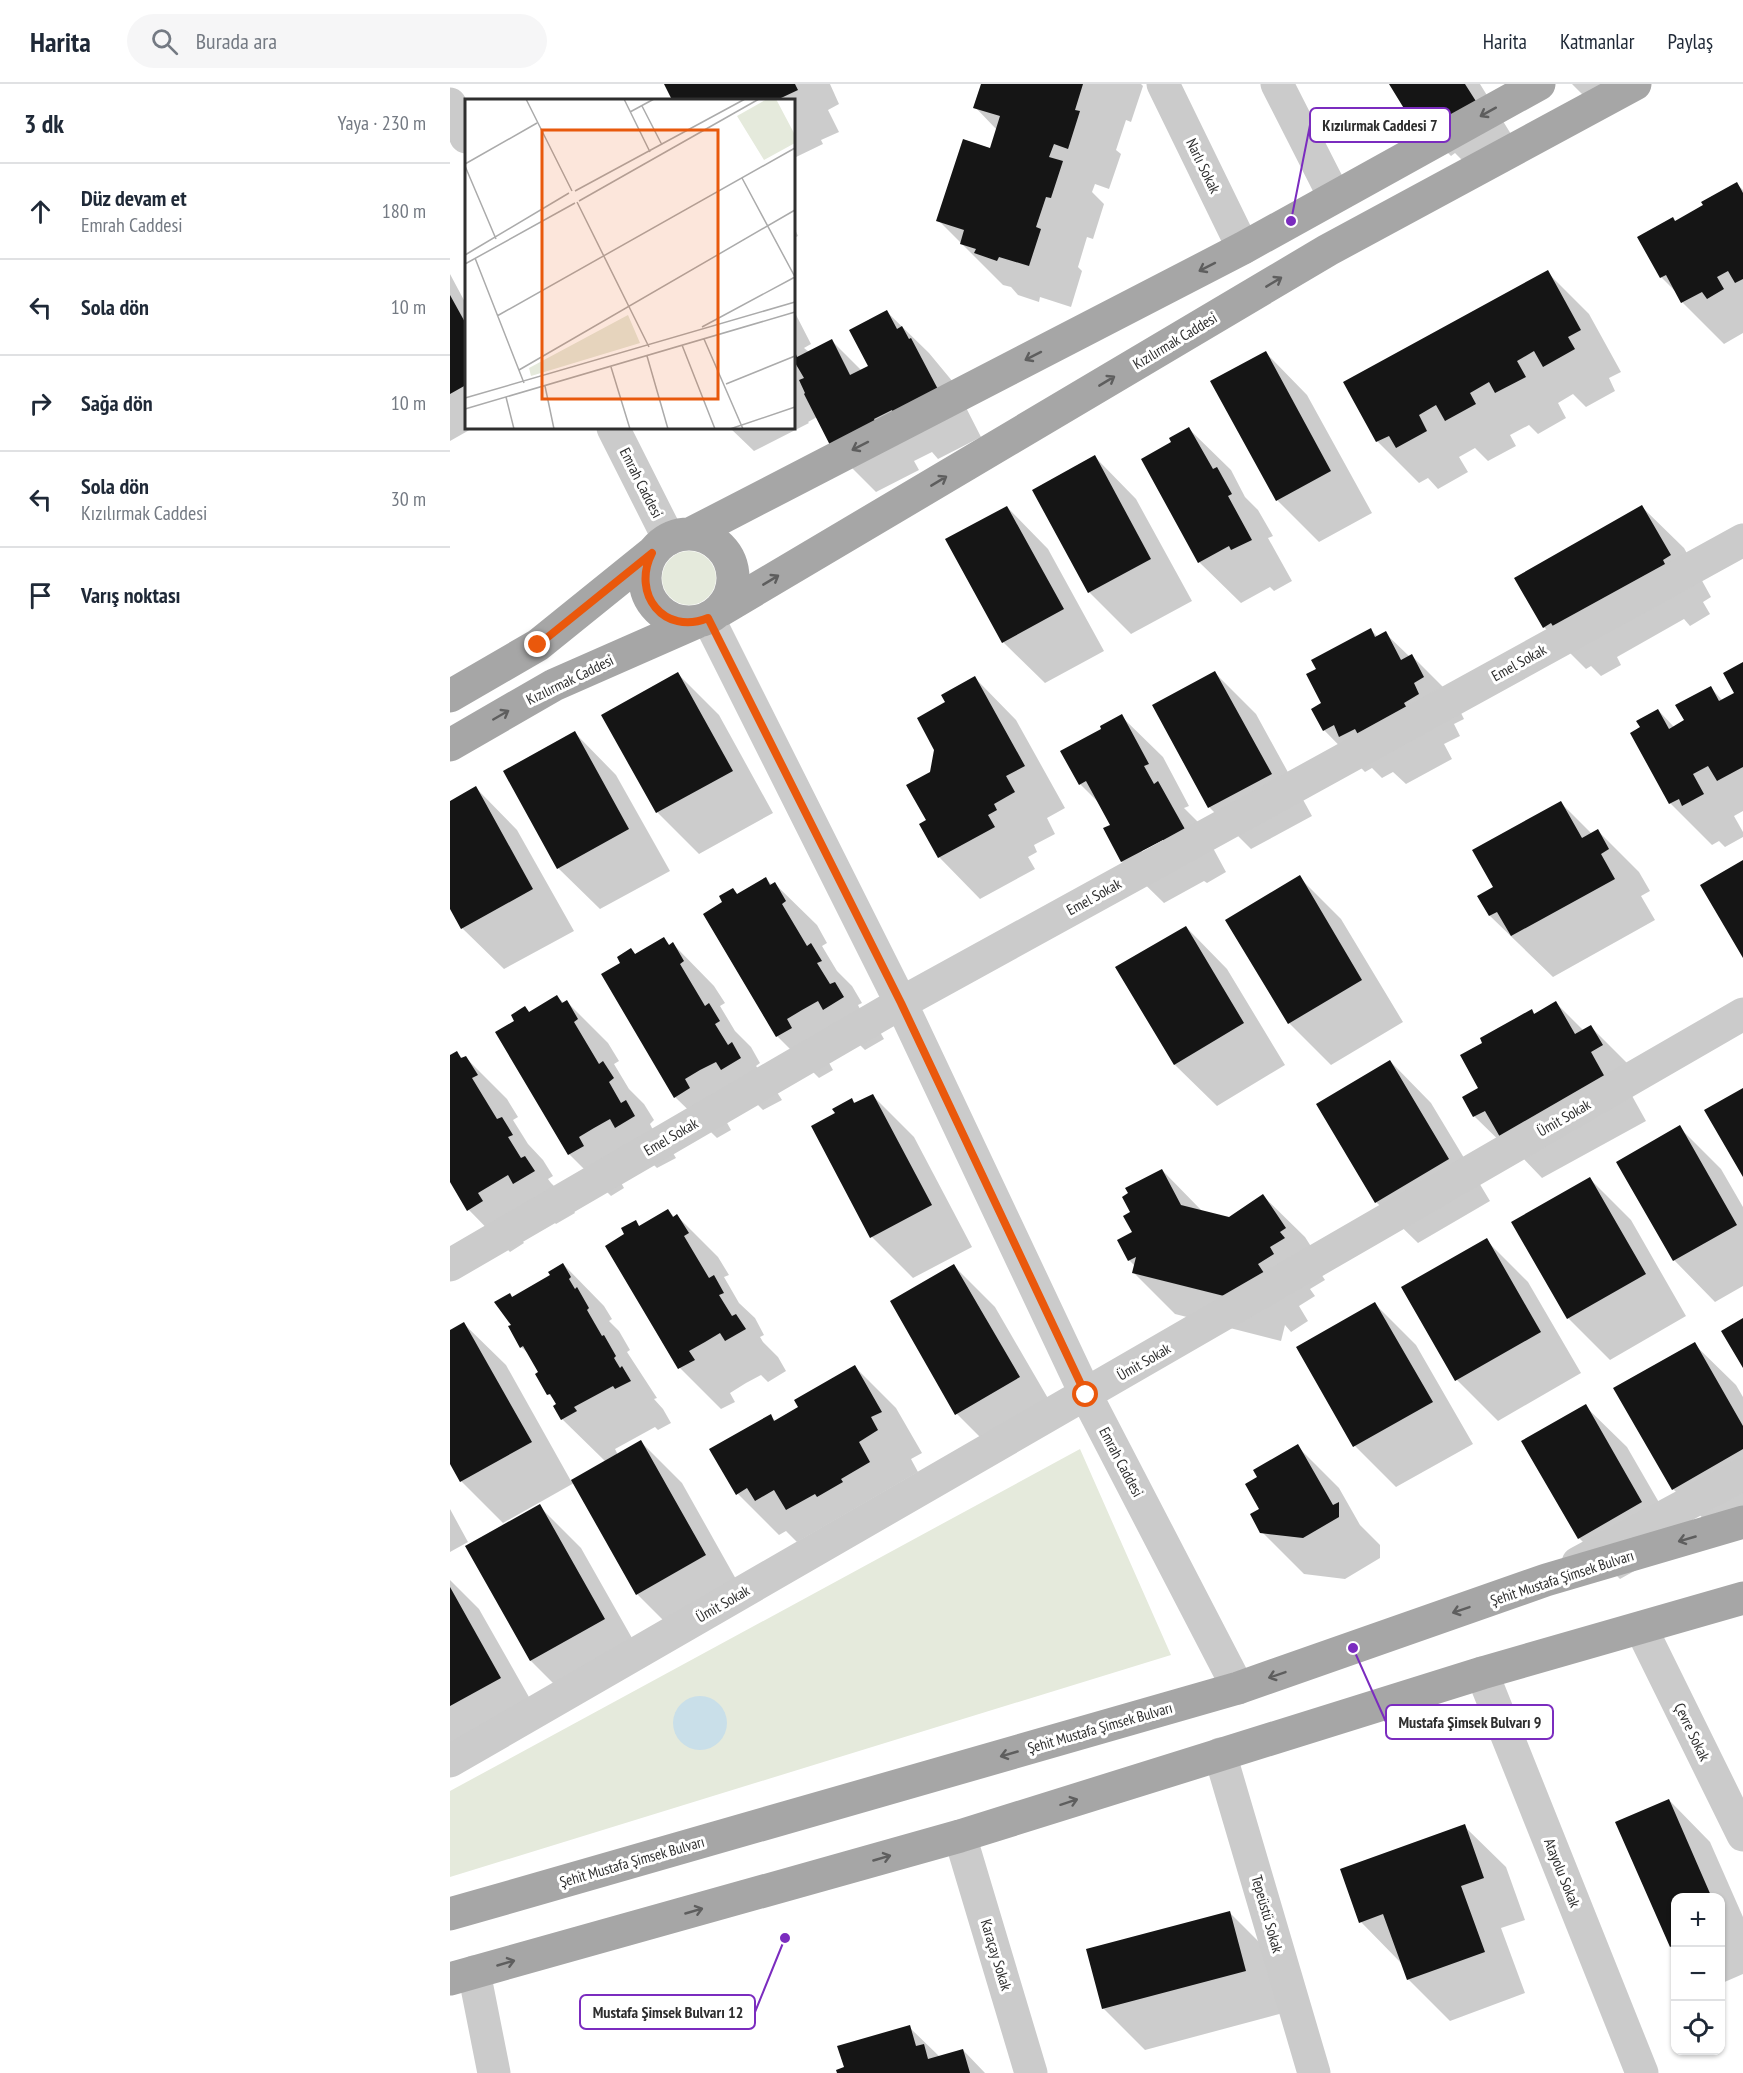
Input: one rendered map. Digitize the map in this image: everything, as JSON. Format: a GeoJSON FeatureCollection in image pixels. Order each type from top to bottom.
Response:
{"type":"FeatureCollection","features":[{"type":"Feature","properties":{"kind":"main road"},"geometry":{"type":"LineString","coordinates":[[450,696],[538,645],[670,542],[1243,248],[1539,84]]}},
{"type":"Feature","properties":{"kind":"main road","name":"Kızılırmak Caddesi"},"geometry":{"type":"LineString","coordinates":[[450,745],[554,685],[708,617],[1329,250],[1635,84]]}},
{"type":"Feature","properties":{"kind":"main road"},"geometry":{"type":"LineString","coordinates":[[705,536],[718,544],[730,562],[734,576],[732,591],[708,617],[680,622],[667,617],[651,601],[645,588],[645,574],[670,542],[705,536]]}},
{"type":"Feature","properties":{"kind":"main road","name":"Şehit Mustafa Şimsek Bulvarı"},"geometry":{"type":"LineString","coordinates":[[450,1914],[1238,1689],[1546,1581],[1743,1522]]}},
{"type":"Feature","properties":{"kind":"main road"},"geometry":{"type":"LineString","coordinates":[[462,1976],[960,1836],[1482,1673],[1743,1598]]}},
{"type":"Feature","properties":{"kind":"street","name":"Narlı Sokak"},"geometry":{"type":"LineString","coordinates":[[1163,84],[1243,248]]}},
{"type":"Feature","properties":{"kind":"street"},"geometry":{"type":"LineString","coordinates":[[1277,84],[1334,196]]}},
{"type":"Feature","properties":{"kind":"street"},"geometry":{"type":"LineString","coordinates":[[450,104],[465,135]]}},
{"type":"Feature","properties":{"kind":"street","name":"Emrah Caddesi"},"geometry":{"type":"LineString","coordinates":[[614,429],[670,542]]}},
{"type":"Feature","properties":{"kind":"street","name":"Emel Sokak"},"geometry":{"type":"LineString","coordinates":[[450,1265],[901,1003],[1743,540]]}},
{"type":"Feature","properties":{"kind":"street","name":"Emrah Caddesi"},"geometry":{"type":"LineString","coordinates":[[708,617],[901,1003],[1086,1395],[1238,1689]]}},
{"type":"Feature","properties":{"kind":"street","name":"Ümit Sokak"},"geometry":{"type":"LineString","coordinates":[[450,1761],[1743,1014]]}},
{"type":"Feature","properties":{"kind":"street"},"geometry":{"type":"LineString","coordinates":[[1546,1581],[1743,1474]]}},
{"type":"Feature","properties":{"kind":"street","name":"Çevre Sokak"},"geometry":{"type":"LineString","coordinates":[[1641,1628],[1743,1835]]}},
{"type":"Feature","properties":{"kind":"street","name":"Atayolu Sokak"},"geometry":{"type":"LineString","coordinates":[[1482,1673],[1642,2073]]}},
{"type":"Feature","properties":{"kind":"street","name":"Tepeüstü Sokak"},"geometry":{"type":"LineString","coordinates":[[1220,1754],[1314,2073]]}},
{"type":"Feature","properties":{"kind":"street","name":"Karaçay Sokak"},"geometry":{"type":"LineString","coordinates":[[960,1836],[1032,2073]]}},
{"type":"Feature","properties":{"kind":"street"},"geometry":{"type":"LineString","coordinates":[[462,1976],[494,2073]]}},
{"type":"Feature","properties":{"kind":"shaded area"},"geometry":{"type":"Polygon","coordinates":[[[689,551],[699,553],[708,559],[714,568],[716,578],[714,588],[708,597],[699,603],[689,605],[679,603],[670,597],[664,588],[662,578],[664,568],[670,559],[679,553],[689,551]]]}},
{"type":"Feature","properties":{"kind":"shaded area"},"geometry":{"type":"Polygon","coordinates":[[[1080,1449],[1171,1655],[450,1877],[450,1791],[1080,1449]]]}},
{"type":"Feature","properties":{"kind":"water"},"geometry":{"type":"Polygon","coordinates":[[[700,1696],[710,1698],[719,1704],[725,1713],[727,1723],[725,1733],[719,1742],[710,1748],[700,1750],[690,1748],[681,1742],[675,1733],[673,1723],[675,1713],[681,1704],[690,1698],[700,1696]]]}},
{"type":"Feature","properties":{"kind":"building"},"geometry":{"type":"Polygon","coordinates":[[[664,84],[795,84],[798,90],[782,99],[672,99],[664,84]]]}},
{"type":"Feature","properties":{"kind":"building"},"geometry":{"type":"Polygon","coordinates":[[[981,84],[1083,84],[1075,110],[1080,111],[1068,149],[1054,144],[1049,157],[1063,161],[1051,198],[1046,197],[1036,227],[1041,229],[1029,266],[999,257],[997,261],[974,253],[976,249],[960,244],[964,230],[936,221],[963,139],[990,148],[1000,116],[973,108],[981,84]]]}},
{"type":"Feature","properties":{"kind":"building"},"geometry":{"type":"Polygon","coordinates":[[[1389,84],[1465,84],[1479,106],[1452,122],[1445,112],[1424,125],[1415,111],[1408,115],[1389,84]]]}},
{"type":"Feature","properties":{"kind":"building"},"geometry":{"type":"Polygon","coordinates":[[[1737,182],[1743,193],[1743,279],[1735,283],[1728,271],[1717,277],[1724,289],[1707,299],[1702,292],[1681,303],[1666,275],[1660,278],[1637,237],[1673,217],[1675,221],[1703,205],[1701,202],[1737,182]]]}},
{"type":"Feature","properties":{"kind":"building"},"geometry":{"type":"Polygon","coordinates":[[[1548,270],[1581,330],[1568,337],[1575,349],[1543,367],[1534,351],[1517,361],[1526,377],[1495,393],[1489,382],[1470,393],[1476,404],[1445,421],[1436,405],[1419,415],[1427,431],[1396,448],[1389,436],[1376,442],[1343,382],[1548,270]]]}},
{"type":"Feature","properties":{"kind":"building"},"geometry":{"type":"Polygon","coordinates":[[[450,295],[465,322],[465,386],[450,394],[450,295]]]}},
{"type":"Feature","properties":{"kind":"building"},"geometry":{"type":"Polygon","coordinates":[[[887,310],[897,329],[902,326],[909,339],[911,338],[941,395],[895,418],[892,410],[874,419],[878,428],[833,451],[804,394],[799,380],[804,378],[795,363],[795,352],[797,357],[832,339],[850,375],[868,366],[849,330],[887,310]]]}},
{"type":"Feature","properties":{"kind":"building"},"geometry":{"type":"Polygon","coordinates":[[[1266,351],[1331,471],[1276,501],[1210,381],[1266,351]]]}},
{"type":"Feature","properties":{"kind":"building"},"geometry":{"type":"Polygon","coordinates":[[[1189,427],[1213,469],[1217,467],[1232,494],[1228,496],[1252,540],[1231,550],[1229,546],[1198,563],[1141,459],[1171,442],[1169,438],[1189,427]]]}},
{"type":"Feature","properties":{"kind":"building"},"geometry":{"type":"Polygon","coordinates":[[[1095,455],[1151,559],[1088,593],[1032,490],[1095,455]]]}},
{"type":"Feature","properties":{"kind":"building"},"geometry":{"type":"Polygon","coordinates":[[[1642,505],[1671,555],[1663,560],[1669,572],[1559,636],[1551,623],[1543,628],[1514,578],[1642,505]]]}},
{"type":"Feature","properties":{"kind":"building"},"geometry":{"type":"Polygon","coordinates":[[[1007,506],[1064,609],[1002,643],[945,539],[1007,506]]]}},
{"type":"Feature","properties":{"kind":"building"},"geometry":{"type":"Polygon","coordinates":[[[1371,628],[1375,637],[1386,631],[1401,660],[1412,654],[1424,677],[1414,683],[1419,694],[1404,703],[1412,717],[1363,744],[1355,729],[1339,737],[1334,725],[1323,731],[1311,709],[1321,703],[1306,674],[1316,669],[1311,660],[1371,628]]]}},
{"type":"Feature","properties":{"kind":"building"},"geometry":{"type":"Polygon","coordinates":[[[1743,662],[1743,767],[1717,781],[1708,766],[1693,774],[1704,794],[1682,806],[1679,799],[1669,804],[1630,733],[1640,727],[1636,721],[1658,709],[1669,729],[1684,720],[1675,705],[1711,686],[1719,701],[1734,693],[1723,673],[1743,662]]]}},
{"type":"Feature","properties":{"kind":"building"},"geometry":{"type":"Polygon","coordinates":[[[1215,671],[1272,774],[1208,808],[1152,705],[1215,671]]]}},
{"type":"Feature","properties":{"kind":"building"},"geometry":{"type":"Polygon","coordinates":[[[678,672],[733,771],[656,813],[601,715],[678,672]]]}},
{"type":"Feature","properties":{"kind":"building"},"geometry":{"type":"Polygon","coordinates":[[[975,676],[1025,766],[1006,776],[1015,792],[994,804],[997,810],[988,815],[995,827],[938,858],[919,824],[926,820],[906,785],[930,772],[934,750],[917,718],[945,702],[941,695],[975,676]]]}},
{"type":"Feature","properties":{"kind":"building"},"geometry":{"type":"Polygon","coordinates":[[[1122,714],[1149,764],[1144,766],[1154,784],[1158,781],[1186,831],[1121,862],[1103,828],[1110,825],[1086,781],[1079,785],[1060,751],[1101,729],[1100,726],[1122,714]]]}},
{"type":"Feature","properties":{"kind":"building"},"geometry":{"type":"Polygon","coordinates":[[[575,731],[629,829],[557,869],[503,771],[575,731]]]}},
{"type":"Feature","properties":{"kind":"building"},"geometry":{"type":"Polygon","coordinates":[[[476,786],[533,889],[461,929],[450,909],[450,801],[476,786]]]}},
{"type":"Feature","properties":{"kind":"building"},"geometry":{"type":"Polygon","coordinates":[[[1561,801],[1582,838],[1598,829],[1609,849],[1601,854],[1615,879],[1511,936],[1497,912],[1489,916],[1477,896],[1493,887],[1472,850],[1561,801]]]}},
{"type":"Feature","properties":{"kind":"building"},"geometry":{"type":"Polygon","coordinates":[[[1743,860],[1743,958],[1700,885],[1743,860]]]}},
{"type":"Feature","properties":{"kind":"building"},"geometry":{"type":"Polygon","coordinates":[[[1300,875],[1362,980],[1288,1024],[1225,920],[1300,875]]]}},
{"type":"Feature","properties":{"kind":"building"},"geometry":{"type":"Polygon","coordinates":[[[766,877],[770,885],[775,882],[786,901],[782,904],[807,946],[811,943],[822,961],[817,963],[830,984],[835,982],[844,997],[823,1010],[818,1001],[802,1010],[787,1019],[792,1028],[776,1037],[703,914],[722,902],[719,896],[733,888],[737,894],[766,877]]]}},
{"type":"Feature","properties":{"kind":"building"},"geometry":{"type":"Polygon","coordinates":[[[1186,926],[1244,1023],[1174,1065],[1115,967],[1186,926]]]}},
{"type":"Feature","properties":{"kind":"building"},"geometry":{"type":"Polygon","coordinates":[[[664,937],[669,945],[673,942],[684,961],[680,964],[705,1006],[709,1003],[720,1021],[715,1024],[728,1045],[732,1042],[741,1058],[721,1070],[716,1062],[700,1070],[685,1079],[690,1088],[674,1098],[601,974],[620,963],[617,957],[631,948],[635,954],[664,937]]]}},
{"type":"Feature","properties":{"kind":"building"},"geometry":{"type":"Polygon","coordinates":[[[557,995],[562,1003],[567,1000],[578,1019],[574,1022],[599,1064],[603,1061],[614,1078],[609,1082],[621,1103],[626,1100],[635,1116],[615,1128],[610,1119],[594,1128],[579,1137],[584,1146],[568,1155],[495,1032],[514,1021],[511,1015],[525,1006],[529,1012],[557,995]]]}},
{"type":"Feature","properties":{"kind":"building"},"geometry":{"type":"Polygon","coordinates":[[[1556,1001],[1575,1034],[1591,1025],[1603,1045],[1591,1052],[1606,1079],[1500,1137],[1485,1111],[1473,1117],[1462,1097],[1478,1088],[1460,1055],[1482,1043],[1480,1038],[1532,1009],[1534,1014],[1556,1001]]]}},
{"type":"Feature","properties":{"kind":"building"},"geometry":{"type":"Polygon","coordinates":[[[457,1051],[461,1058],[466,1056],[478,1075],[472,1078],[497,1119],[502,1117],[513,1135],[508,1137],[521,1158],[525,1156],[535,1171],[513,1184],[508,1175],[478,1193],[483,1201],[467,1211],[450,1182],[450,1055],[457,1051]]]}},
{"type":"Feature","properties":{"kind":"building"},"geometry":{"type":"Polygon","coordinates":[[[1390,1060],[1449,1159],[1375,1203],[1316,1104],[1390,1060]]]}},
{"type":"Feature","properties":{"kind":"building"},"geometry":{"type":"Polygon","coordinates":[[[1743,1088],[1743,1177],[1704,1110],[1743,1088]]]}},
{"type":"Feature","properties":{"kind":"building"},"geometry":{"type":"Polygon","coordinates":[[[873,1094],[932,1205],[870,1238],[811,1126],[835,1113],[832,1109],[852,1098],[854,1103],[873,1094]]]}},
{"type":"Feature","properties":{"kind":"building"},"geometry":{"type":"Polygon","coordinates":[[[1680,1125],[1737,1225],[1673,1261],[1616,1162],[1680,1125]]]}},
{"type":"Feature","properties":{"kind":"building"},"geometry":{"type":"Polygon","coordinates":[[[1162,1169],[1181,1205],[1229,1217],[1263,1194],[1286,1228],[1280,1232],[1285,1238],[1270,1247],[1274,1254],[1258,1264],[1268,1279],[1240,1300],[1132,1273],[1136,1257],[1128,1261],[1117,1240],[1132,1232],[1123,1216],[1130,1212],[1122,1197],[1128,1193],[1125,1188],[1162,1169]]]}},
{"type":"Feature","properties":{"kind":"building"},"geometry":{"type":"Polygon","coordinates":[[[1590,1177],[1646,1274],[1567,1319],[1511,1222],[1590,1177]]]}},
{"type":"Feature","properties":{"kind":"building"},"geometry":{"type":"Polygon","coordinates":[[[668,1209],[673,1217],[677,1214],[689,1233],[684,1236],[709,1278],[714,1275],[724,1293],[719,1295],[732,1316],[736,1314],[746,1329],[725,1341],[720,1333],[689,1351],[695,1360],[678,1369],[605,1246],[624,1234],[621,1228],[636,1220],[639,1226],[668,1209]]]}},
{"type":"Feature","properties":{"kind":"building"},"geometry":{"type":"Polygon","coordinates":[[[1487,1238],[1541,1332],[1455,1381],[1401,1287],[1487,1238]]]}},
{"type":"Feature","properties":{"kind":"building"},"geometry":{"type":"Polygon","coordinates":[[[563,1263],[571,1277],[569,1279],[575,1289],[577,1287],[589,1308],[587,1310],[616,1356],[614,1358],[631,1381],[615,1389],[613,1386],[574,1407],[577,1411],[561,1420],[553,1406],[556,1404],[550,1394],[547,1395],[535,1374],[538,1372],[523,1346],[520,1348],[508,1326],[511,1325],[494,1302],[510,1293],[512,1297],[550,1275],[548,1272],[563,1263]]]}},
{"type":"Feature","properties":{"kind":"building"},"geometry":{"type":"Polygon","coordinates":[[[954,1264],[1020,1377],[955,1415],[890,1301],[954,1264]]]}},
{"type":"Feature","properties":{"kind":"building"},"geometry":{"type":"Polygon","coordinates":[[[1375,1302],[1433,1402],[1353,1447],[1296,1347],[1375,1302]]]}},
{"type":"Feature","properties":{"kind":"building"},"geometry":{"type":"Polygon","coordinates":[[[1743,1318],[1743,1368],[1721,1331],[1743,1318]]]}},
{"type":"Feature","properties":{"kind":"building"},"geometry":{"type":"Polygon","coordinates":[[[464,1322],[532,1442],[460,1482],[450,1464],[450,1330],[464,1322]]]}},
{"type":"Feature","properties":{"kind":"building"},"geometry":{"type":"Polygon","coordinates":[[[1695,1342],[1743,1426],[1743,1449],[1672,1490],[1613,1388],[1695,1342]]]}},
{"type":"Feature","properties":{"kind":"building"},"geometry":{"type":"Polygon","coordinates":[[[855,1365],[882,1412],[871,1417],[878,1430],[859,1442],[870,1462],[841,1479],[843,1482],[817,1497],[815,1494],[786,1510],[774,1490],[755,1501],[747,1488],[736,1495],[709,1449],[771,1414],[774,1421],[798,1407],[794,1400],[855,1365]]]}},
{"type":"Feature","properties":{"kind":"building"},"geometry":{"type":"Polygon","coordinates":[[[1586,1404],[1642,1502],[1578,1539],[1521,1441],[1586,1404]]]}},
{"type":"Feature","properties":{"kind":"building"},"geometry":{"type":"Polygon","coordinates":[[[641,1440],[706,1555],[636,1595],[571,1480],[641,1440]]]}},
{"type":"Feature","properties":{"kind":"building"},"geometry":{"type":"Polygon","coordinates":[[[1298,1444],[1333,1505],[1339,1502],[1339,1517],[1303,1538],[1260,1533],[1250,1514],[1259,1509],[1245,1484],[1257,1477],[1253,1470],[1298,1444]]]}},
{"type":"Feature","properties":{"kind":"building"},"geometry":{"type":"Polygon","coordinates":[[[540,1504],[605,1619],[530,1661],[465,1546],[540,1504]]]}},
{"type":"Feature","properties":{"kind":"building"},"geometry":{"type":"Polygon","coordinates":[[[450,1587],[501,1678],[450,1706],[450,1587]]]}},
{"type":"Feature","properties":{"kind":"building"},"geometry":{"type":"Polygon","coordinates":[[[1669,1799],[1710,1893],[1671,1893],[1670,1947],[1615,1822],[1669,1799]]]}},
{"type":"Feature","properties":{"kind":"building"},"geometry":{"type":"Polygon","coordinates":[[[1465,1824],[1484,1878],[1461,1886],[1485,1952],[1407,1980],[1383,1914],[1359,1923],[1340,1869],[1465,1824]]]}},
{"type":"Feature","properties":{"kind":"building"},"geometry":{"type":"Polygon","coordinates":[[[1230,1911],[1246,1971],[1102,2009],[1086,1949],[1230,1911]]]}},
{"type":"Feature","properties":{"kind":"building"},"geometry":{"type":"Polygon","coordinates":[[[910,2025],[916,2046],[924,2044],[928,2059],[963,2049],[970,2073],[837,2073],[836,2070],[844,2067],[837,2046],[910,2025]]]}},
{"type":"Feature","properties":{"kind":"place","name":"Kızılırmak Caddesi 7"},"geometry":{"type":"Point","coordinates":[1291,221]}},
{"type":"Feature","properties":{"kind":"place","name":"Mustafa Şimsek Bulvarı 9"},"geometry":{"type":"Point","coordinates":[1353,1648]}},
{"type":"Feature","properties":{"kind":"place","name":"Mustafa Şimsek Bulvarı 12"},"geometry":{"type":"Point","coordinates":[785,1938]}},
{"type":"Feature","properties":{"kind":"route"},"geometry":{"type":"LineString","coordinates":[[538,645],[652,553],[646,567],[645,588],[655,607],[667,617],[680,622],[694,623],[708,618],[901,1003],[1086,1395]]}}]}
